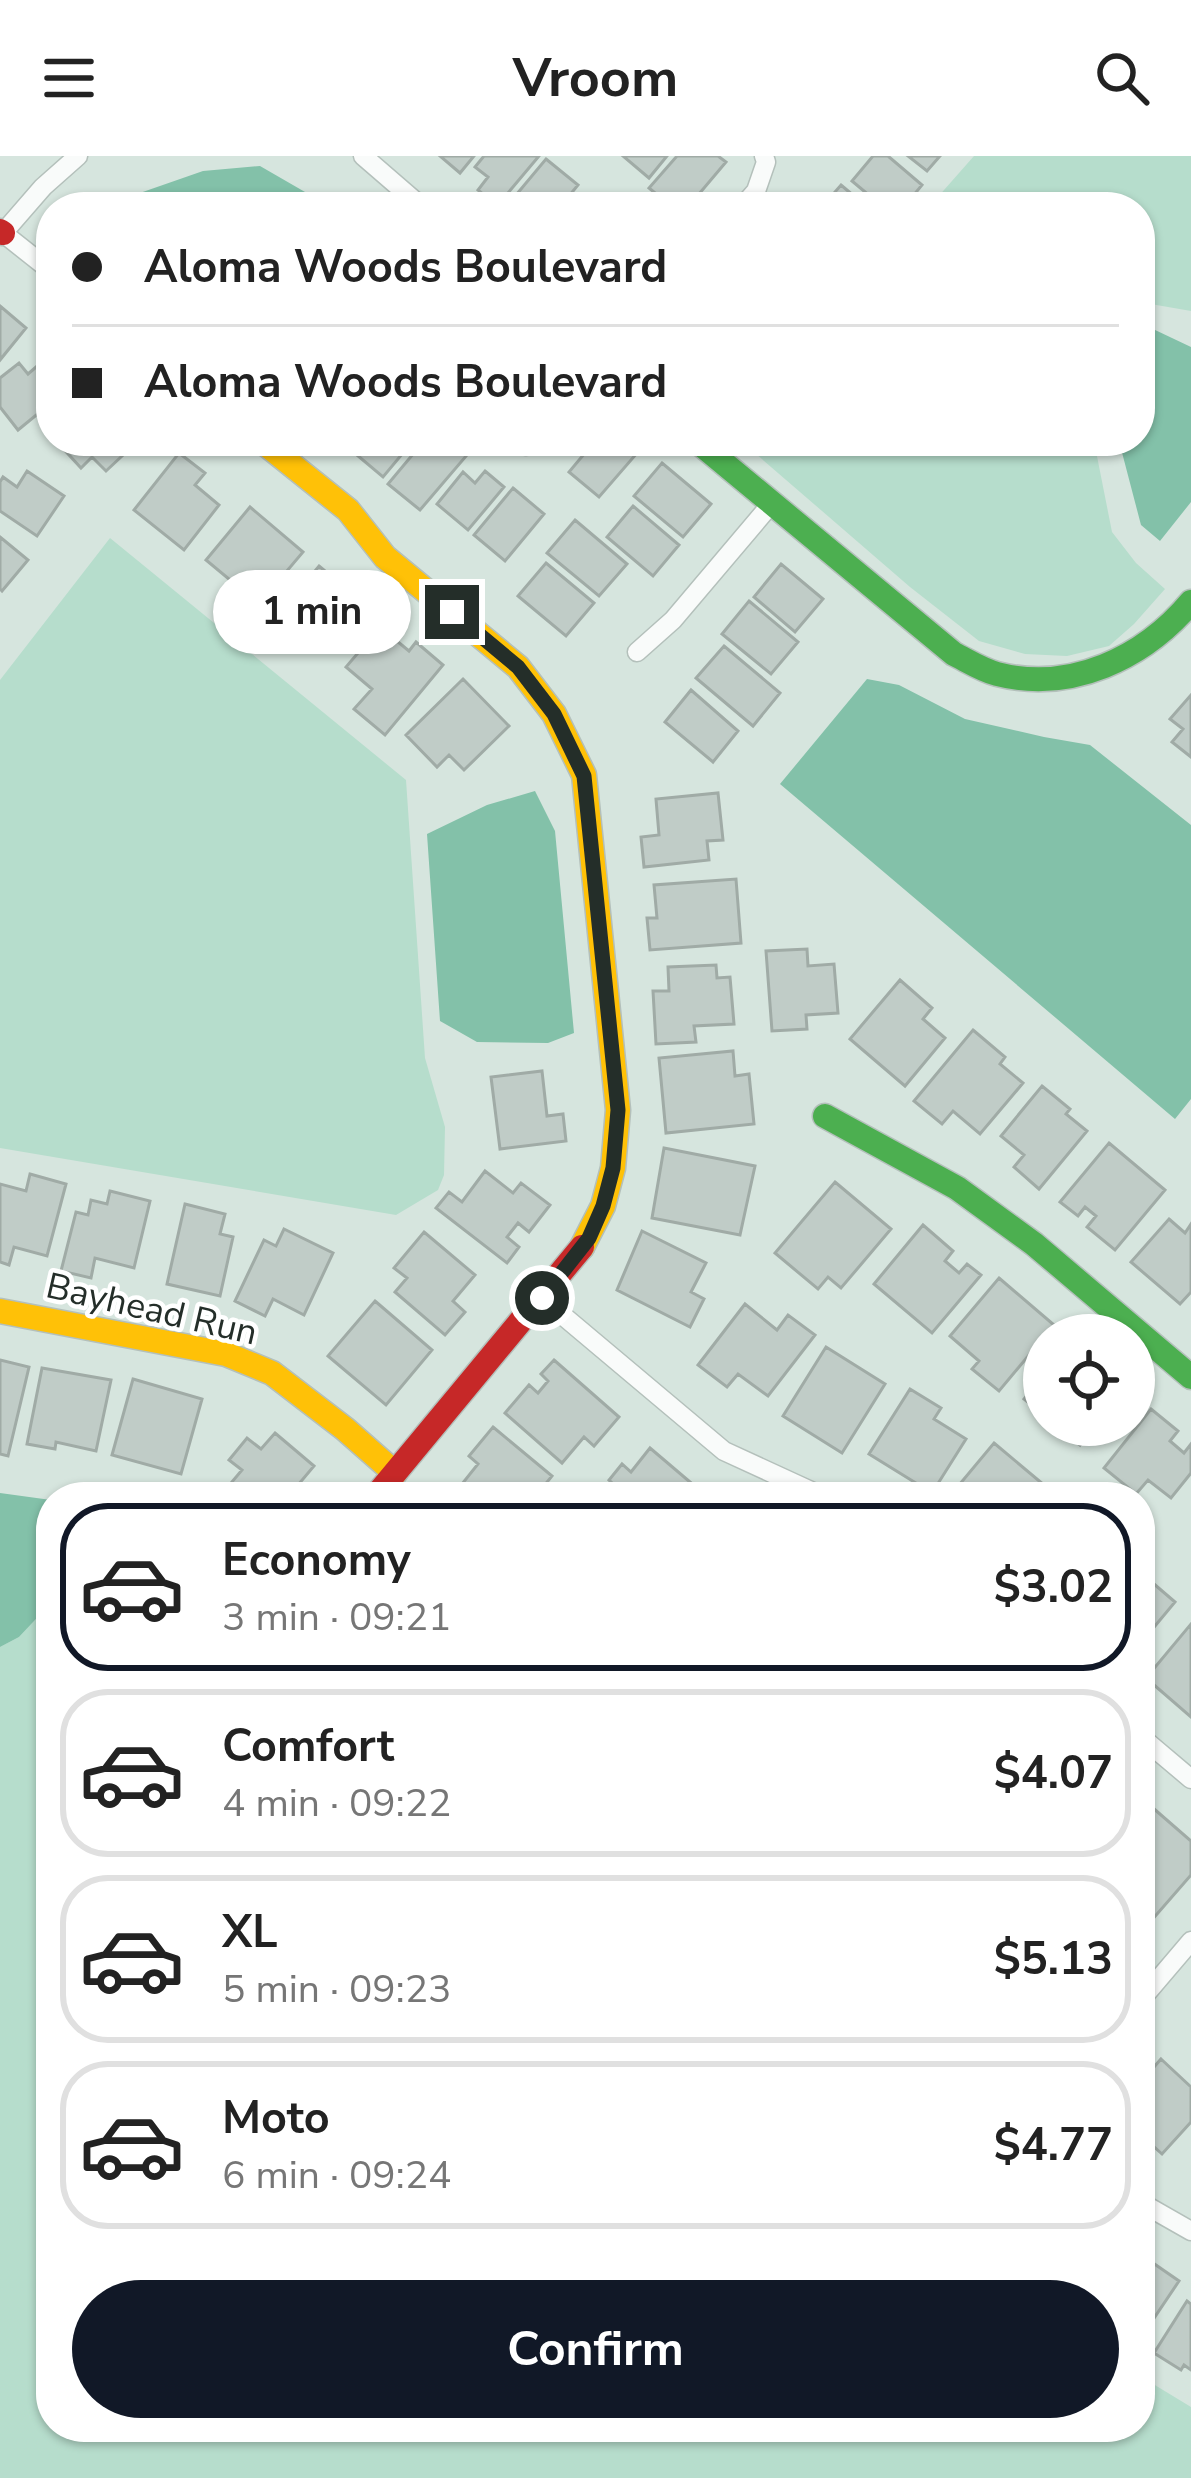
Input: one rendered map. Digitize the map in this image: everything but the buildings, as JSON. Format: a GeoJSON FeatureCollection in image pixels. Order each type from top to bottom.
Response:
{"type":"FeatureCollection","features":[{"type":"Feature","properties":{"kind":"street"},"geometry":{"type":"LineString","coordinates":[[38,192],[78,156]]}},
{"type":"Feature","properties":{"kind":"street"},"geometry":{"type":"LineString","coordinates":[[363,156],[405,192]]}},
{"type":"Feature","properties":{"kind":"street"},"geometry":{"type":"LineString","coordinates":[[754,192],[764,156]]}},
{"type":"Feature","properties":{"kind":"street"},"geometry":{"type":"LineString","coordinates":[[36,195],[2,232],[36,260]]}},
{"type":"Feature","properties":{"kind":"street"},"geometry":{"type":"LineString","coordinates":[[281,456],[348,510],[385,557],[518,667],[554,714],[584,776],[618,1110],[613,1168],[603,1206],[589,1238],[388,1482]]}},
{"type":"Feature","properties":{"kind":"street"},"geometry":{"type":"LineString","coordinates":[[716,456],[954,653],[994,673],[1066,677],[1102,669],[1167,630],[1191,602]]}},
{"type":"Feature","properties":{"kind":"street"},"geometry":{"type":"LineString","coordinates":[[637,652],[673,620],[772,502]]}},
{"type":"Feature","properties":{"kind":"street"},"geometry":{"type":"LineString","coordinates":[[825,1116],[957,1188],[1034,1244],[1191,1377]]}},
{"type":"Feature","properties":{"kind":"street"},"geometry":{"type":"LineString","coordinates":[[542,1298],[724,1451],[789,1482]]}},
{"type":"Feature","properties":{"kind":"street","name":"Bayhead Run"},"geometry":{"type":"LineString","coordinates":[[0,1311],[226,1354],[272,1372],[395,1473]]}},
{"type":"Feature","properties":{"kind":"street"},"geometry":{"type":"LineString","coordinates":[[779,1482],[782,1479]]}},
{"type":"Feature","properties":{"kind":"street"},"geometry":{"type":"LineString","coordinates":[[1155,1749],[1191,1779]]}},
{"type":"Feature","properties":{"kind":"street"},"geometry":{"type":"LineString","coordinates":[[1155,1983],[1191,1941]]}},
{"type":"Feature","properties":{"kind":"street"},"geometry":{"type":"LineString","coordinates":[[1155,2211],[1191,2231]]}},
{"type":"Feature","properties":{"kind":"shaded area"},"geometry":{"type":"Polygon","coordinates":[[[974,156],[1191,156],[1191,311],[1155,305],[1155,192],[942,192],[974,156]]]}},
{"type":"Feature","properties":{"kind":"shaded area"},"geometry":{"type":"Polygon","coordinates":[[[260,166],[305,192],[143,192],[203,171],[260,166]]]}},
{"type":"Feature","properties":{"kind":"shaded area"},"geometry":{"type":"Polygon","coordinates":[[[1155,330],[1191,347],[1191,502],[1160,541],[1141,525],[1123,456],[1155,456],[1155,330]]]}},
{"type":"Feature","properties":{"kind":"shaded area"},"geometry":{"type":"Polygon","coordinates":[[[758,456],[1097,456],[1112,532],[1165,589],[1109,646],[1067,656],[1025,654],[979,641],[758,456]]]}},
{"type":"Feature","properties":{"kind":"shaded area"},"geometry":{"type":"Polygon","coordinates":[[[110,538],[406,780],[425,1058],[445,1127],[444,1175],[438,1190],[396,1215],[0,1148],[0,680],[110,538]]]}},
{"type":"Feature","properties":{"kind":"shaded area"},"geometry":{"type":"Polygon","coordinates":[[[867,679],[899,685],[965,719],[1090,745],[1191,825],[1191,1099],[1175,1119],[780,784],[867,679]]]}},
{"type":"Feature","properties":{"kind":"shaded area"},"geometry":{"type":"Polygon","coordinates":[[[535,791],[555,831],[574,1033],[548,1043],[477,1042],[440,1021],[427,834],[487,805],[535,791]]]}},
{"type":"Feature","properties":{"kind":"shaded area"},"geometry":{"type":"Polygon","coordinates":[[[0,1493],[36,1498],[36,1619],[19,1637],[0,1647],[0,1493]]]}},
{"type":"Feature","properties":{"kind":"shaded area"},"geometry":{"type":"Polygon","coordinates":[[[36,1619],[36,2442],[1155,2442],[1155,2385],[1191,2407],[1191,2478],[0,2478],[0,1647],[19,1637],[36,1619]]]}},
{"type":"Feature","properties":{"kind":"traffic: fast"},"geometry":{"type":"LineString","coordinates":[[715,456],[954,654],[991,672],[1052,679],[1104,666],[1151,640],[1191,602]]}},
{"type":"Feature","properties":{"kind":"traffic: fast"},"geometry":{"type":"LineString","coordinates":[[825,1116],[957,1188],[1034,1244],[1191,1377]]}},
{"type":"Feature","properties":{"kind":"traffic: slow"},"geometry":{"type":"LineString","coordinates":[[281,456],[348,510],[385,557],[518,667],[554,714],[584,775],[618,1110],[613,1168],[603,1206],[582,1247]]}},
{"type":"Feature","properties":{"kind":"traffic: slow"},"geometry":{"type":"LineString","coordinates":[[0,1311],[226,1354],[272,1373],[395,1473]]}},
{"type":"Feature","properties":{"kind":"traffic: jam"},"geometry":{"type":"LineString","coordinates":[[387,1482],[582,1247]]}},
{"type":"Feature","properties":{"kind":"route"},"geometry":{"type":"LineString","coordinates":[[452,612],[518,667],[554,714],[584,776],[618,1110],[613,1168],[603,1206],[589,1238],[542,1298]]}}]}
